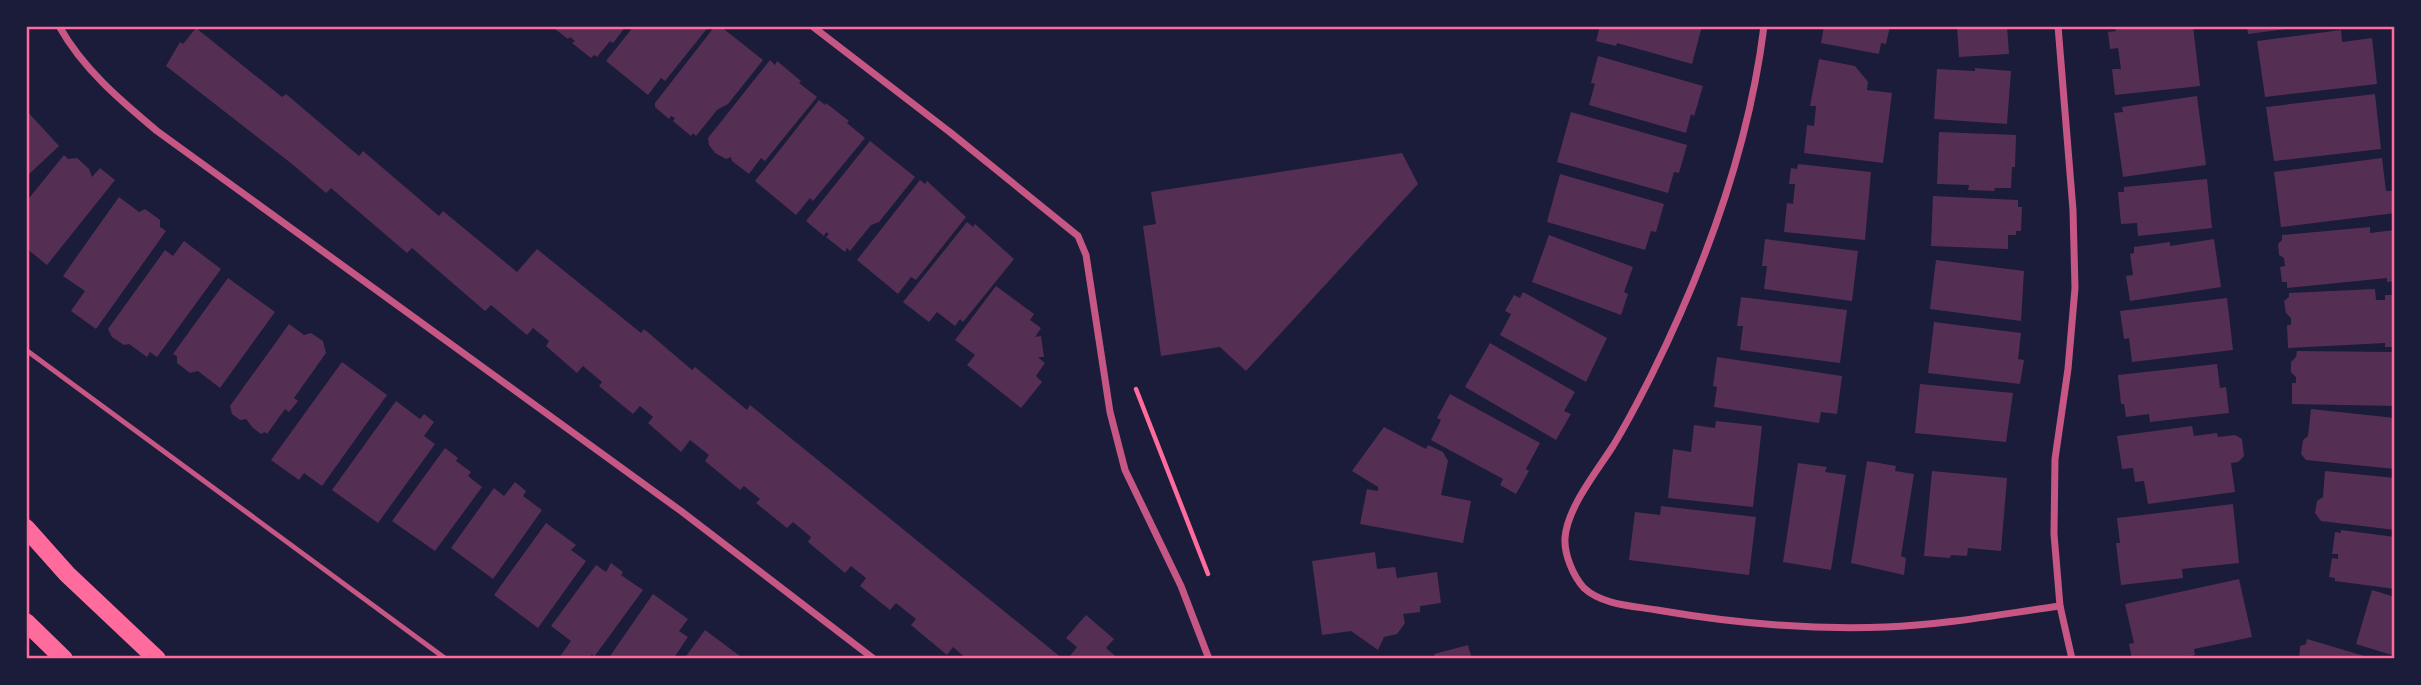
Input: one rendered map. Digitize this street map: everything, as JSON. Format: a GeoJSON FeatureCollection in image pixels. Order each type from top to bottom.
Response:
{"type":"FeatureCollection","features":[{"type":"Feature","properties":{"kind":"main road"},"geometry":{"type":"LineString","coordinates":[[26,528],[67,574],[157,659]]}},
{"type":"Feature","properties":{"kind":"main road"},"geometry":{"type":"LineString","coordinates":[[26,622],[64,659]]}},
{"type":"Feature","properties":{"kind":"street"},"geometry":{"type":"LineString","coordinates":[[59,26],[70,46],[112,93],[157,131],[681,511],[874,659]]}},
{"type":"Feature","properties":{"kind":"street"},"geometry":{"type":"LineString","coordinates":[[813,26],[1078,236],[1086,255],[1110,412],[1125,470],[1181,586],[1209,659]]}},
{"type":"Feature","properties":{"kind":"street"},"geometry":{"type":"LineString","coordinates":[[1764,26],[1756,79],[1739,150],[1715,229],[1652,375],[1572,512],[1565,538],[1570,565],[1585,589],[1609,601],[1694,616],[1787,626],[1886,627],[1970,619],[2060,606]]}},
{"type":"Feature","properties":{"kind":"street"},"geometry":{"type":"LineString","coordinates":[[2058,26],[2073,211],[2075,288],[2068,369],[2055,459],[2054,534],[2060,606],[2072,659]]}},
{"type":"Feature","properties":{"kind":"lane"},"geometry":{"type":"LineString","coordinates":[[26,350],[446,659]]}},
{"type":"Feature","properties":{"kind":"building"},"geometry":{"type":"Polygon","coordinates":[[[557,26],[626,26],[613,43],[610,41],[597,57],[594,55],[591,58],[572,43],[575,41],[555,29],[557,26]]]}},
{"type":"Feature","properties":{"kind":"building"},"geometry":{"type":"Polygon","coordinates":[[[634,26],[709,26],[665,81],[661,78],[648,95],[606,61],[634,26]]]}},
{"type":"Feature","properties":{"kind":"building"},"geometry":{"type":"Polygon","coordinates":[[[715,26],[720,26],[763,60],[728,104],[717,110],[696,136],[693,133],[691,136],[673,121],[675,118],[671,116],[669,119],[655,107],[655,103],[715,26]]]}},
{"type":"Feature","properties":{"kind":"building"},"geometry":{"type":"Polygon","coordinates":[[[1600,26],[1702,26],[1692,64],[1617,43],[1616,46],[1596,41],[1600,26]]]}},
{"type":"Feature","properties":{"kind":"building"},"geometry":{"type":"Polygon","coordinates":[[[1824,26],[1890,26],[1886,44],[1881,43],[1879,54],[1821,43],[1824,26]]]}},
{"type":"Feature","properties":{"kind":"building"},"geometry":{"type":"Polygon","coordinates":[[[1957,26],[2007,26],[2009,54],[1959,57],[1957,26]]]}},
{"type":"Feature","properties":{"kind":"building"},"geometry":{"type":"Polygon","coordinates":[[[2115,26],[2193,26],[2200,86],[2115,95],[2112,69],[2121,69],[2118,48],[2110,49],[2108,32],[2116,31],[2115,26]]]}},
{"type":"Feature","properties":{"kind":"building"},"geometry":{"type":"Polygon","coordinates":[[[2247,26],[2292,26],[2293,28],[2248,34],[2247,26]]]}},
{"type":"Feature","properties":{"kind":"building"},"geometry":{"type":"Polygon","coordinates":[[[196,28],[282,97],[286,94],[359,156],[363,151],[439,216],[443,211],[517,272],[537,249],[641,333],[644,329],[692,370],[695,367],[747,410],[750,405],[1063,659],[967,659],[953,647],[947,655],[911,625],[916,619],[896,603],[890,610],[860,586],[866,578],[851,566],[845,573],[808,542],[811,537],[793,522],[787,528],[756,503],[760,499],[744,486],[740,490],[705,461],[709,455],[690,440],[681,452],[648,423],[653,417],[640,406],[633,414],[599,386],[602,382],[583,366],[577,373],[546,346],[549,341],[533,328],[527,335],[491,305],[485,311],[412,248],[407,253],[331,188],[326,193],[166,66],[180,42],[183,44],[196,28]]]}},
{"type":"Feature","properties":{"kind":"building"},"geometry":{"type":"Polygon","coordinates":[[[2341,30],[2342,42],[2372,38],[2377,84],[2265,97],[2257,41],[2341,30]]]}},
{"type":"Feature","properties":{"kind":"building"},"geometry":{"type":"Polygon","coordinates":[[[1598,56],[1703,86],[1686,133],[1589,105],[1595,84],[1591,83],[1598,56]]]}},
{"type":"Feature","properties":{"kind":"building"},"geometry":{"type":"Polygon","coordinates":[[[1819,59],[1855,66],[1868,82],[1867,90],[1892,93],[1883,163],[1804,153],[1807,125],[1814,126],[1816,106],[1810,106],[1819,59]]]}},
{"type":"Feature","properties":{"kind":"building"},"geometry":{"type":"Polygon","coordinates":[[[770,60],[775,65],[777,61],[817,97],[765,161],[761,158],[749,174],[732,161],[731,157],[726,159],[715,153],[708,138],[770,60]]]}},
{"type":"Feature","properties":{"kind":"building"},"geometry":{"type":"Polygon","coordinates":[[[1975,68],[2011,71],[2007,124],[1934,119],[1937,69],[1975,71],[1975,68]]]}},
{"type":"Feature","properties":{"kind":"building"},"geometry":{"type":"Polygon","coordinates":[[[2375,94],[2381,149],[2274,161],[2266,107],[2375,94]]]}},
{"type":"Feature","properties":{"kind":"building"},"geometry":{"type":"Polygon","coordinates":[[[2197,96],[2206,165],[2123,177],[2114,113],[2123,112],[2122,107],[2197,96]]]}},
{"type":"Feature","properties":{"kind":"building"},"geometry":{"type":"Polygon","coordinates":[[[819,100],[849,121],[847,123],[865,138],[813,201],[810,198],[796,215],[755,181],[819,100]]]}},
{"type":"Feature","properties":{"kind":"building"},"geometry":{"type":"Polygon","coordinates":[[[26,110],[59,146],[26,177],[26,110]]]}},
{"type":"Feature","properties":{"kind":"building"},"geometry":{"type":"Polygon","coordinates":[[[1571,112],[1687,145],[1679,173],[1674,172],[1668,193],[1557,162],[1571,112]]]}},
{"type":"Feature","properties":{"kind":"building"},"geometry":{"type":"Polygon","coordinates":[[[1939,132],[2016,135],[2011,188],[1994,188],[1995,191],[1968,190],[1969,185],[1937,184],[1939,132]]]}},
{"type":"Feature","properties":{"kind":"building"},"geometry":{"type":"Polygon","coordinates":[[[870,141],[915,177],[879,222],[871,225],[850,251],[847,248],[845,252],[826,237],[829,234],[826,232],[824,236],[806,221],[870,141]]]}},
{"type":"Feature","properties":{"kind":"building"},"geometry":{"type":"Polygon","coordinates":[[[1402,153],[1418,184],[1246,371],[1220,347],[1161,356],[1143,226],[1156,224],[1151,192],[1402,153]]]}},
{"type":"Feature","properties":{"kind":"building"},"geometry":{"type":"Polygon","coordinates":[[[64,155],[68,159],[77,158],[89,169],[92,177],[100,168],[115,180],[47,265],[26,248],[26,202],[64,155]]]}},
{"type":"Feature","properties":{"kind":"building"},"geometry":{"type":"Polygon","coordinates":[[[2382,158],[2386,191],[2393,191],[2395,213],[2281,227],[2274,172],[2382,158]]]}},
{"type":"Feature","properties":{"kind":"building"},"geometry":{"type":"Polygon","coordinates":[[[1798,164],[1871,172],[1865,240],[1784,232],[1787,203],[1793,204],[1795,184],[1789,184],[1791,168],[1797,169],[1798,164]]]}},
{"type":"Feature","properties":{"kind":"building"},"geometry":{"type":"Polygon","coordinates":[[[1560,174],[1664,204],[1656,232],[1651,231],[1645,250],[1547,222],[1560,174]]]}},
{"type":"Feature","properties":{"kind":"building"},"geometry":{"type":"Polygon","coordinates":[[[2207,179],[2212,228],[2138,236],[2137,223],[2121,224],[2118,192],[2124,192],[2124,187],[2207,179]]]}},
{"type":"Feature","properties":{"kind":"building"},"geometry":{"type":"Polygon","coordinates":[[[920,180],[925,184],[927,181],[966,217],[916,280],[911,277],[898,294],[857,260],[920,180]]]}},
{"type":"Feature","properties":{"kind":"building"},"geometry":{"type":"Polygon","coordinates":[[[1933,196],[2018,200],[2018,207],[2022,207],[2021,231],[2016,231],[2016,235],[2008,235],[2008,249],[1931,246],[1933,196]]]}},
{"type":"Feature","properties":{"kind":"building"},"geometry":{"type":"Polygon","coordinates":[[[119,197],[139,212],[145,209],[160,220],[160,227],[166,231],[96,329],[71,311],[85,291],[63,276],[119,197]]]}},
{"type":"Feature","properties":{"kind":"building"},"geometry":{"type":"Polygon","coordinates":[[[967,222],[973,227],[975,224],[1014,259],[963,322],[960,319],[955,326],[937,312],[929,322],[903,302],[967,222]]]}},
{"type":"Feature","properties":{"kind":"building"},"geometry":{"type":"Polygon","coordinates":[[[2370,227],[2370,233],[2395,230],[2395,281],[2387,282],[2387,278],[2287,288],[2287,282],[2282,282],[2280,267],[2285,266],[2284,258],[2279,255],[2278,244],[2282,235],[2370,227]]]}},
{"type":"Feature","properties":{"kind":"building"},"geometry":{"type":"Polygon","coordinates":[[[1549,235],[1633,267],[1624,292],[1628,294],[1621,315],[1532,282],[1549,235]]]}},
{"type":"Feature","properties":{"kind":"building"},"geometry":{"type":"Polygon","coordinates":[[[1765,239],[1858,251],[1852,301],[1764,289],[1767,266],[1762,266],[1765,239]]]}},
{"type":"Feature","properties":{"kind":"building"},"geometry":{"type":"Polygon","coordinates":[[[2214,239],[2221,287],[2130,301],[2126,276],[2133,275],[2130,254],[2134,253],[2134,247],[2170,242],[2170,246],[2214,239]]]}},
{"type":"Feature","properties":{"kind":"building"},"geometry":{"type":"Polygon","coordinates":[[[184,241],[221,269],[157,357],[150,352],[147,357],[129,344],[124,345],[112,337],[108,329],[165,250],[173,256],[184,241]]]}},
{"type":"Feature","properties":{"kind":"building"},"geometry":{"type":"Polygon","coordinates":[[[1936,260],[2024,271],[2021,321],[1930,309],[1936,260]]]}},
{"type":"Feature","properties":{"kind":"building"},"geometry":{"type":"Polygon","coordinates":[[[228,278],[275,312],[220,388],[198,371],[190,373],[177,363],[177,356],[173,354],[228,278]]]}},
{"type":"Feature","properties":{"kind":"building"},"geometry":{"type":"Polygon","coordinates":[[[996,286],[1034,314],[1030,320],[1041,328],[1035,337],[1041,336],[1044,357],[1038,357],[1045,363],[1036,376],[1042,382],[1021,408],[967,365],[975,355],[955,340],[996,286]]]}},
{"type":"Feature","properties":{"kind":"building"},"geometry":{"type":"Polygon","coordinates":[[[2375,289],[2376,300],[2385,300],[2385,295],[2395,295],[2395,347],[2385,347],[2385,343],[2288,348],[2287,325],[2291,325],[2291,318],[2286,313],[2284,301],[2289,297],[2289,293],[2375,289]]]}},
{"type":"Feature","properties":{"kind":"building"},"geometry":{"type":"Polygon","coordinates":[[[1523,292],[1607,338],[1586,382],[1500,335],[1511,314],[1505,311],[1514,295],[1520,298],[1523,292]]]}},
{"type":"Feature","properties":{"kind":"building"},"geometry":{"type":"Polygon","coordinates":[[[1741,297],[1847,310],[1840,363],[1740,350],[1743,326],[1737,326],[1741,297]]]}},
{"type":"Feature","properties":{"kind":"building"},"geometry":{"type":"Polygon","coordinates":[[[2227,298],[2233,350],[2132,362],[2129,338],[2124,339],[2120,311],[2227,298]]]}},
{"type":"Feature","properties":{"kind":"building"},"geometry":{"type":"Polygon","coordinates":[[[1934,322],[2021,333],[2018,359],[2024,360],[2020,384],[1928,373],[1934,322]]]}},
{"type":"Feature","properties":{"kind":"building"},"geometry":{"type":"Polygon","coordinates":[[[289,324],[304,335],[311,333],[323,341],[326,353],[294,398],[298,401],[289,412],[285,409],[267,434],[261,434],[246,419],[240,420],[232,414],[230,406],[289,324]]]}},
{"type":"Feature","properties":{"kind":"building"},"geometry":{"type":"Polygon","coordinates":[[[1490,343],[1575,392],[1564,411],[1571,414],[1556,440],[1465,387],[1490,343]]]}},
{"type":"Feature","properties":{"kind":"building"},"geometry":{"type":"Polygon","coordinates":[[[2297,351],[2395,352],[2395,406],[2292,404],[2292,383],[2296,383],[2296,377],[2291,372],[2291,362],[2297,351]]]}},
{"type":"Feature","properties":{"kind":"building"},"geometry":{"type":"Polygon","coordinates":[[[1717,357],[1842,376],[1837,414],[1821,412],[1819,423],[1714,407],[1717,387],[1713,386],[1717,357]]]}},
{"type":"Feature","properties":{"kind":"building"},"geometry":{"type":"Polygon","coordinates":[[[342,362],[387,395],[322,486],[304,473],[299,480],[271,460],[342,362]]]}},
{"type":"Feature","properties":{"kind":"building"},"geometry":{"type":"Polygon","coordinates":[[[2217,364],[2220,388],[2226,387],[2229,413],[2150,422],[2149,414],[2126,417],[2124,404],[2121,404],[2118,375],[2217,364]]]}},
{"type":"Feature","properties":{"kind":"building"},"geometry":{"type":"Polygon","coordinates":[[[1920,384],[2013,393],[2006,442],[1915,433],[1920,384]]]}},
{"type":"Feature","properties":{"kind":"building"},"geometry":{"type":"Polygon","coordinates":[[[1450,394],[1540,443],[1516,494],[1500,485],[1503,479],[1431,440],[1441,420],[1437,418],[1450,394]]]}},
{"type":"Feature","properties":{"kind":"building"},"geometry":{"type":"Polygon","coordinates":[[[396,401],[420,419],[424,414],[434,422],[424,436],[435,444],[378,523],[332,490],[396,401]]]}},
{"type":"Feature","properties":{"kind":"building"},"geometry":{"type":"Polygon","coordinates":[[[2311,409],[2395,418],[2395,469],[2306,460],[2301,454],[2303,440],[2308,436],[2311,409]]]}},
{"type":"Feature","properties":{"kind":"building"},"geometry":{"type":"Polygon","coordinates":[[[1716,421],[1762,426],[1753,507],[1668,498],[1673,449],[1691,452],[1694,425],[1715,428],[1716,421]]]}},
{"type":"Feature","properties":{"kind":"building"},"geometry":{"type":"Polygon","coordinates":[[[2192,426],[2194,436],[2217,433],[2218,437],[2235,435],[2242,439],[2244,456],[2238,462],[2231,463],[2235,492],[2148,504],[2144,481],[2135,482],[2133,468],[2122,469],[2117,436],[2192,426]]]}},
{"type":"Feature","properties":{"kind":"building"},"geometry":{"type":"Polygon","coordinates":[[[1384,427],[1426,449],[1428,445],[1443,452],[1448,461],[1441,495],[1471,501],[1463,543],[1360,524],[1367,489],[1378,491],[1378,487],[1352,471],[1384,427]]]}},
{"type":"Feature","properties":{"kind":"building"},"geometry":{"type":"Polygon","coordinates":[[[445,448],[471,472],[468,476],[482,487],[435,551],[392,521],[445,448]]]}},
{"type":"Feature","properties":{"kind":"building"},"geometry":{"type":"Polygon","coordinates":[[[1867,461],[1896,466],[1895,471],[1914,474],[1901,556],[1906,558],[1904,575],[1851,563],[1867,461]]]}},
{"type":"Feature","properties":{"kind":"building"},"geometry":{"type":"Polygon","coordinates":[[[1798,463],[1827,467],[1825,472],[1846,475],[1831,570],[1783,562],[1798,463]]]}},
{"type":"Feature","properties":{"kind":"building"},"geometry":{"type":"Polygon","coordinates":[[[1932,471],[2007,478],[2001,551],[1968,548],[1967,556],[1924,556],[1932,471]]]}},
{"type":"Feature","properties":{"kind":"building"},"geometry":{"type":"Polygon","coordinates":[[[2325,471],[2395,478],[2395,530],[2321,521],[2315,513],[2317,501],[2323,497],[2325,471]]]}},
{"type":"Feature","properties":{"kind":"building"},"geometry":{"type":"Polygon","coordinates":[[[515,482],[526,491],[523,496],[542,510],[493,579],[451,548],[494,488],[504,496],[515,482]]]}},
{"type":"Feature","properties":{"kind":"building"},"geometry":{"type":"Polygon","coordinates":[[[2233,504],[2239,563],[2182,569],[2183,578],[2121,585],[2116,543],[2120,543],[2117,518],[2233,504]]]}},
{"type":"Feature","properties":{"kind":"building"},"geometry":{"type":"Polygon","coordinates":[[[1661,506],[1756,517],[1749,575],[1629,560],[1635,512],[1660,515],[1661,506]]]}},
{"type":"Feature","properties":{"kind":"building"},"geometry":{"type":"Polygon","coordinates":[[[546,523],[576,545],[571,550],[586,561],[538,628],[494,595],[546,523]]]}},
{"type":"Feature","properties":{"kind":"building"},"geometry":{"type":"Polygon","coordinates":[[[2341,530],[2395,537],[2395,589],[2335,581],[2335,578],[2329,577],[2332,558],[2338,559],[2338,554],[2332,554],[2335,532],[2341,533],[2341,530]]]}},
{"type":"Feature","properties":{"kind":"building"},"geometry":{"type":"Polygon","coordinates":[[[1375,552],[1377,569],[1395,567],[1397,578],[1437,572],[1441,603],[1420,606],[1420,612],[1403,614],[1405,623],[1397,634],[1384,637],[1378,650],[1351,631],[1322,635],[1312,561],[1375,552]]]}},
{"type":"Feature","properties":{"kind":"building"},"geometry":{"type":"Polygon","coordinates":[[[611,563],[623,572],[621,575],[643,590],[594,657],[592,654],[589,659],[558,659],[571,641],[551,626],[596,565],[606,572],[611,563]]]}},
{"type":"Feature","properties":{"kind":"building"},"geometry":{"type":"Polygon","coordinates":[[[2239,579],[2252,637],[2194,649],[2195,655],[2178,659],[2132,659],[2129,644],[2134,643],[2125,604],[2239,579]]]}},
{"type":"Feature","properties":{"kind":"building"},"geometry":{"type":"Polygon","coordinates":[[[2372,590],[2395,597],[2395,656],[2356,644],[2372,590]]]}},
{"type":"Feature","properties":{"kind":"building"},"geometry":{"type":"Polygon","coordinates":[[[653,594],[688,619],[679,631],[688,637],[673,659],[608,659],[653,594]]]}},
{"type":"Feature","properties":{"kind":"building"},"geometry":{"type":"Polygon","coordinates":[[[1086,615],[1114,639],[1106,648],[1119,659],[1073,659],[1070,656],[1077,647],[1066,638],[1086,615]]]}},
{"type":"Feature","properties":{"kind":"building"},"geometry":{"type":"Polygon","coordinates":[[[705,630],[744,659],[684,659],[705,630]]]}},
{"type":"Feature","properties":{"kind":"building"},"geometry":{"type":"Polygon","coordinates":[[[2307,639],[2371,659],[2299,659],[2300,646],[2306,644],[2307,639]]]}},
{"type":"Feature","properties":{"kind":"building"},"geometry":{"type":"Polygon","coordinates":[[[1468,645],[1472,659],[1436,659],[1434,654],[1468,645]]]}}]}
